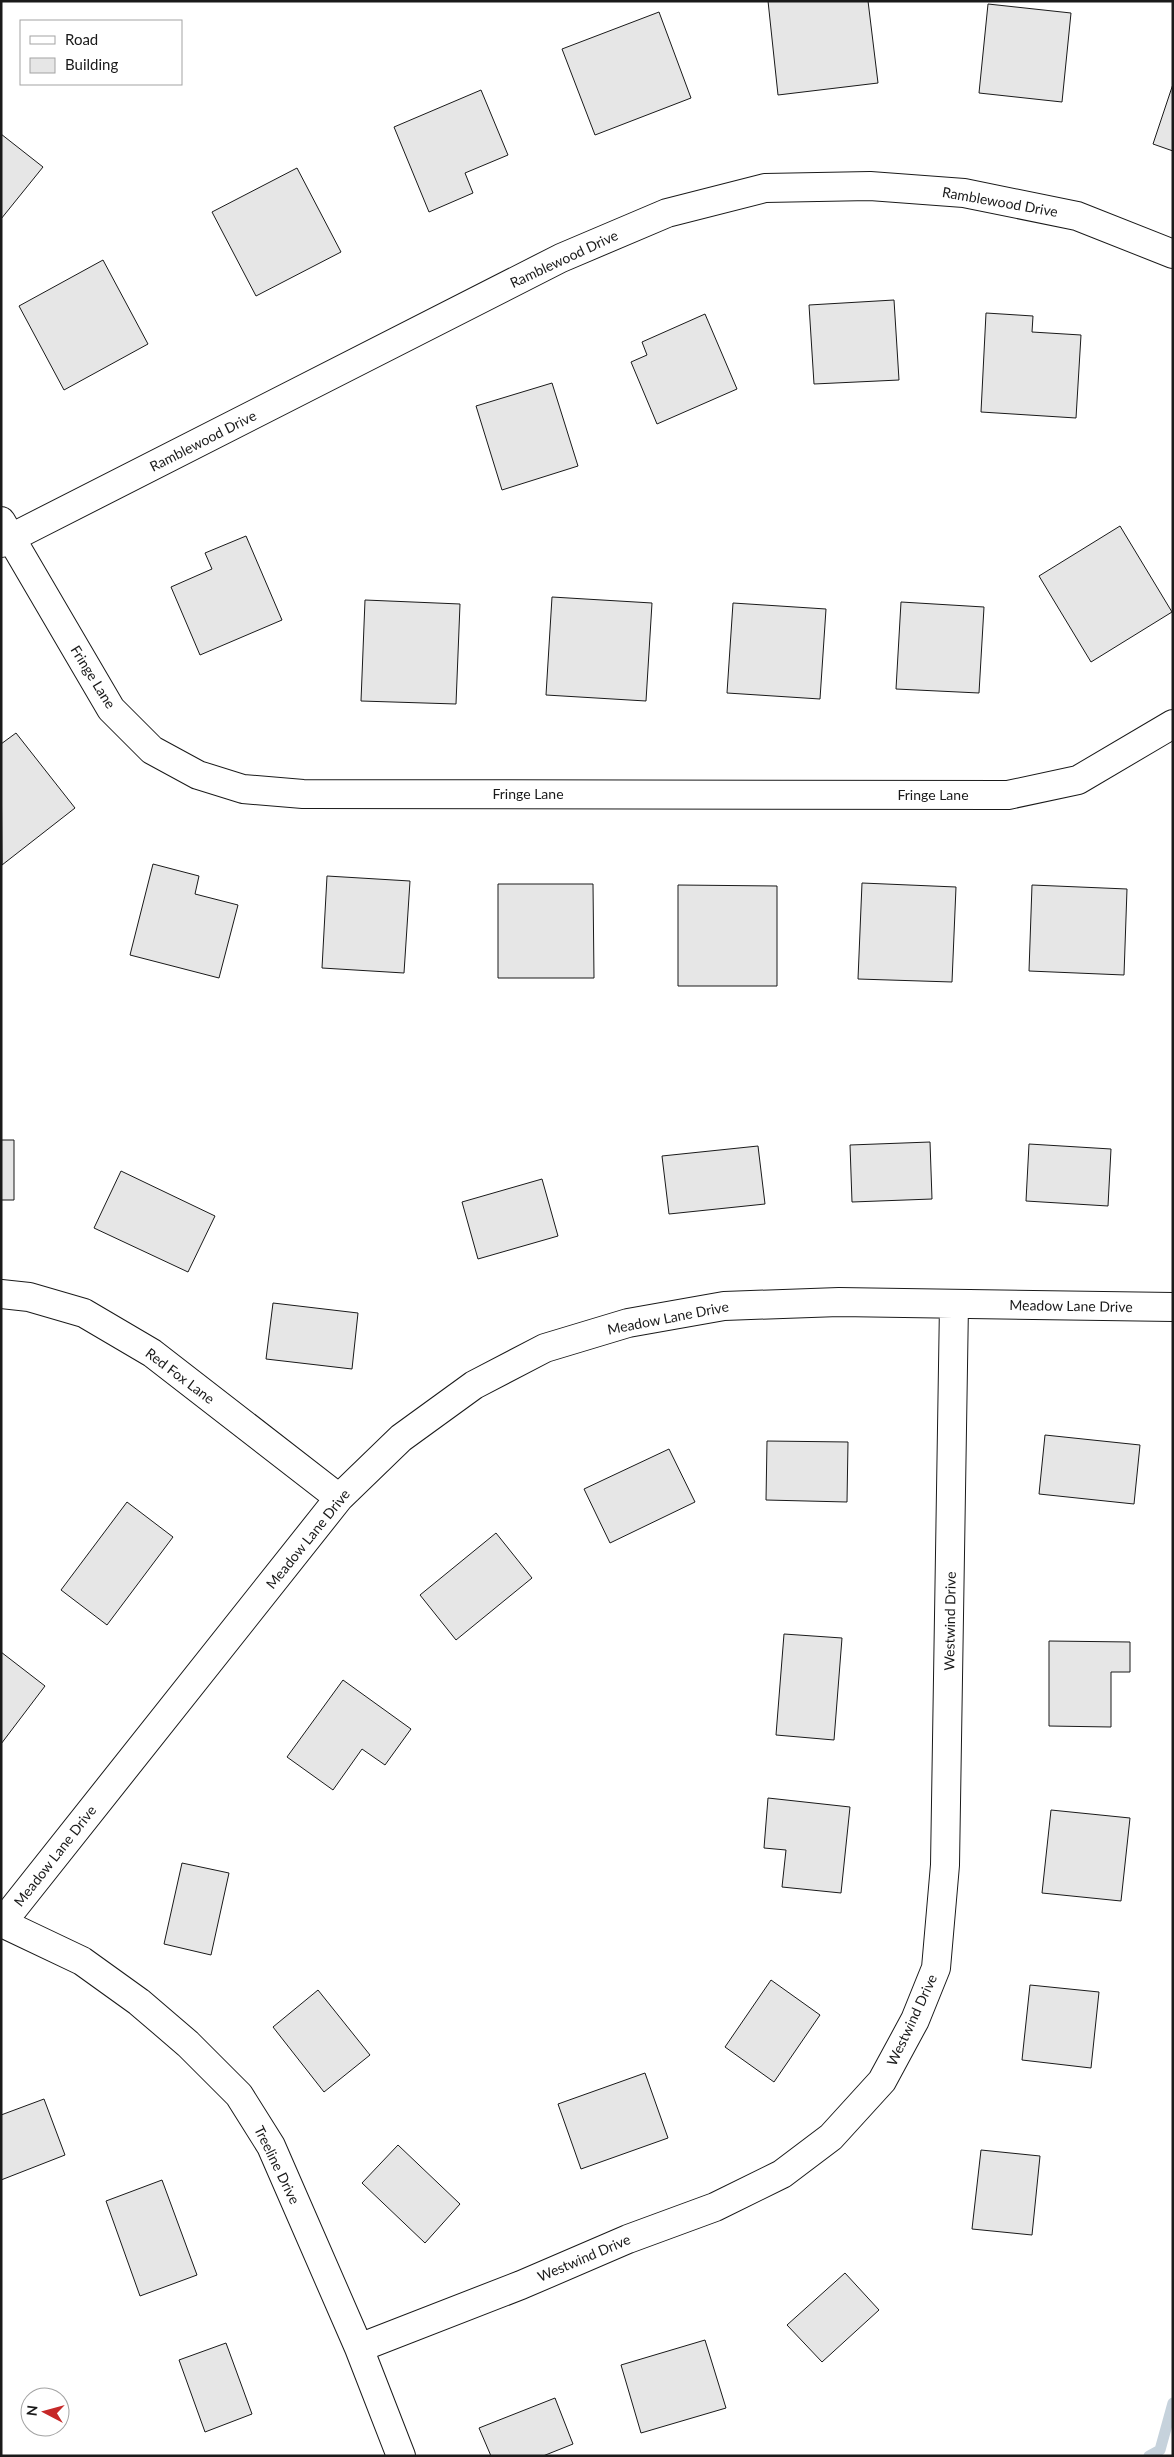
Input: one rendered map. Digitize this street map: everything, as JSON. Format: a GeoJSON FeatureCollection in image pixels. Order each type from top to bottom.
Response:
{"type":"FeatureCollection","features":[{"type":"Feature","properties":{"kind":"street","name":"Ramblewood Drive"},"geometry":{"type":"LineString","coordinates":[[4,535],[561,258],[667,213],[765,188],[870,186],[964,193],[1076,216],[1173,254]]}},
{"type":"Feature","properties":{"kind":"street","name":"Fringe Lane"},"geometry":{"type":"LineString","coordinates":[[4,535],[111,709],[152,750],[198,775],[243,789],[303,794],[1008,795],[1078,780],[1173,724]]}},
{"type":"Feature","properties":{"kind":"street","name":"Red Fox Lane"},"geometry":{"type":"LineString","coordinates":[[1,1294],[28,1297],[84,1313],[152,1353],[339,1498]]}},
{"type":"Feature","properties":{"kind":"street","name":"Meadow Lane Drive"},"geometry":{"type":"LineString","coordinates":[[2,1923],[339,1498],[401,1438],[474,1385],[545,1348],[628,1323],[724,1306],[839,1302],[1173,1308]]}},
{"type":"Feature","properties":{"kind":"street","name":"Westwind Drive"},"geometry":{"type":"LineString","coordinates":[[359,2348],[521,2284],[628,2239],[715,2207],[782,2174],[831,2137],[882,2081],[915,2020],[936,1968],[944,1865],[954,1304]]}},
{"type":"Feature","properties":{"kind":"street","name":"Treeline Drive"},"geometry":{"type":"LineString","coordinates":[[2,1923],[82,1961],[139,2002],[188,2044],[239,2095],[271,2146],[359,2348],[401,2456]]}},
{"type":"Feature","properties":{"kind":"building"},"geometry":{"type":"Polygon","coordinates":[[[768,1],[868,1],[878,83],[778,95],[768,1]]]}},
{"type":"Feature","properties":{"kind":"building"},"geometry":{"type":"Polygon","coordinates":[[[988,4],[1071,13],[1062,102],[979,93],[988,4]]]}},
{"type":"Feature","properties":{"kind":"building"},"geometry":{"type":"Polygon","coordinates":[[[659,12],[691,98],[595,135],[562,49],[659,12]]]}},
{"type":"Feature","properties":{"kind":"building"},"geometry":{"type":"Polygon","coordinates":[[[1173,84],[1173,151],[1153,144],[1173,84]]]}},
{"type":"Feature","properties":{"kind":"building"},"geometry":{"type":"Polygon","coordinates":[[[481,90],[508,155],[465,173],[473,193],[429,212],[394,127],[481,90]]]}},
{"type":"Feature","properties":{"kind":"building"},"geometry":{"type":"Polygon","coordinates":[[[1,134],[43,167],[1,219],[1,134]]]}},
{"type":"Feature","properties":{"kind":"building"},"geometry":{"type":"Polygon","coordinates":[[[297,168],[341,252],[256,296],[212,212],[297,168]]]}},
{"type":"Feature","properties":{"kind":"building"},"geometry":{"type":"Polygon","coordinates":[[[103,260],[148,344],[64,390],[19,306],[103,260]]]}},
{"type":"Feature","properties":{"kind":"building"},"geometry":{"type":"Polygon","coordinates":[[[894,300],[899,380],[814,384],[809,305],[894,300]]]}},
{"type":"Feature","properties":{"kind":"building"},"geometry":{"type":"Polygon","coordinates":[[[986,313],[1033,316],[1032,332],[1081,335],[1076,418],[981,412],[986,313]]]}},
{"type":"Feature","properties":{"kind":"building"},"geometry":{"type":"Polygon","coordinates":[[[705,314],[737,389],[657,424],[631,362],[647,355],[642,342],[705,314]]]}},
{"type":"Feature","properties":{"kind":"building"},"geometry":{"type":"Polygon","coordinates":[[[552,383],[578,466],[502,490],[476,406],[552,383]]]}},
{"type":"Feature","properties":{"kind":"building"},"geometry":{"type":"Polygon","coordinates":[[[1120,526],[1172,612],[1091,662],[1039,576],[1120,526]]]}},
{"type":"Feature","properties":{"kind":"building"},"geometry":{"type":"Polygon","coordinates":[[[246,536],[282,620],[200,655],[171,587],[212,569],[205,553],[246,536]]]}},
{"type":"Feature","properties":{"kind":"building"},"geometry":{"type":"Polygon","coordinates":[[[552,597],[652,603],[646,701],[546,695],[552,597]]]}},
{"type":"Feature","properties":{"kind":"building"},"geometry":{"type":"Polygon","coordinates":[[[365,600],[460,604],[456,704],[361,701],[365,600]]]}},
{"type":"Feature","properties":{"kind":"building"},"geometry":{"type":"Polygon","coordinates":[[[901,602],[984,607],[979,693],[896,689],[901,602]]]}},
{"type":"Feature","properties":{"kind":"building"},"geometry":{"type":"Polygon","coordinates":[[[733,603],[826,609],[820,699],[727,693],[733,603]]]}},
{"type":"Feature","properties":{"kind":"building"},"geometry":{"type":"Polygon","coordinates":[[[16,733],[75,808],[2,865],[1,744],[16,733]]]}},
{"type":"Feature","properties":{"kind":"building"},"geometry":{"type":"Polygon","coordinates":[[[153,864],[199,876],[195,894],[238,905],[219,978],[130,955],[153,864]]]}},
{"type":"Feature","properties":{"kind":"building"},"geometry":{"type":"Polygon","coordinates":[[[327,876],[410,881],[404,973],[322,968],[327,876]]]}},
{"type":"Feature","properties":{"kind":"building"},"geometry":{"type":"Polygon","coordinates":[[[862,883],[956,887],[952,982],[858,979],[862,883]]]}},
{"type":"Feature","properties":{"kind":"building"},"geometry":{"type":"Polygon","coordinates":[[[498,884],[593,884],[594,978],[498,978],[498,884]]]}},
{"type":"Feature","properties":{"kind":"building"},"geometry":{"type":"Polygon","coordinates":[[[678,885],[777,886],[777,986],[678,986],[678,885]]]}},
{"type":"Feature","properties":{"kind":"building"},"geometry":{"type":"Polygon","coordinates":[[[1032,885],[1127,889],[1124,975],[1029,971],[1032,885]]]}},
{"type":"Feature","properties":{"kind":"building"},"geometry":{"type":"Polygon","coordinates":[[[1,1140],[14,1140],[14,1200],[1,1200],[1,1140]]]}},
{"type":"Feature","properties":{"kind":"building"},"geometry":{"type":"Polygon","coordinates":[[[930,1142],[932,1199],[852,1202],[850,1145],[930,1142]]]}},
{"type":"Feature","properties":{"kind":"building"},"geometry":{"type":"Polygon","coordinates":[[[1029,1144],[1111,1149],[1108,1206],[1026,1201],[1029,1144]]]}},
{"type":"Feature","properties":{"kind":"building"},"geometry":{"type":"Polygon","coordinates":[[[758,1146],[765,1204],[669,1214],[662,1156],[758,1146]]]}},
{"type":"Feature","properties":{"kind":"building"},"geometry":{"type":"Polygon","coordinates":[[[121,1171],[215,1216],[188,1272],[94,1228],[121,1171]]]}},
{"type":"Feature","properties":{"kind":"building"},"geometry":{"type":"Polygon","coordinates":[[[542,1179],[558,1236],[478,1259],[462,1202],[542,1179]]]}},
{"type":"Feature","properties":{"kind":"building"},"geometry":{"type":"Polygon","coordinates":[[[273,1303],[358,1313],[352,1369],[266,1359],[273,1303]]]}},
{"type":"Feature","properties":{"kind":"building"},"geometry":{"type":"Polygon","coordinates":[[[1045,1435],[1140,1445],[1134,1504],[1039,1494],[1045,1435]]]}},
{"type":"Feature","properties":{"kind":"building"},"geometry":{"type":"Polygon","coordinates":[[[767,1441],[848,1442],[847,1502],[766,1500],[767,1441]]]}},
{"type":"Feature","properties":{"kind":"building"},"geometry":{"type":"Polygon","coordinates":[[[669,1449],[695,1502],[610,1543],[584,1489],[669,1449]]]}},
{"type":"Feature","properties":{"kind":"building"},"geometry":{"type":"Polygon","coordinates":[[[127,1502],[173,1537],[107,1625],[61,1590],[127,1502]]]}},
{"type":"Feature","properties":{"kind":"building"},"geometry":{"type":"Polygon","coordinates":[[[496,1533],[532,1578],[456,1640],[420,1595],[496,1533]]]}},
{"type":"Feature","properties":{"kind":"building"},"geometry":{"type":"Polygon","coordinates":[[[784,1634],[842,1638],[834,1740],[776,1735],[784,1634]]]}},
{"type":"Feature","properties":{"kind":"building"},"geometry":{"type":"Polygon","coordinates":[[[1049,1641],[1130,1642],[1130,1672],[1111,1672],[1111,1727],[1049,1726],[1049,1641]]]}},
{"type":"Feature","properties":{"kind":"building"},"geometry":{"type":"Polygon","coordinates":[[[1,1652],[45,1686],[1,1744],[1,1652]]]}},
{"type":"Feature","properties":{"kind":"building"},"geometry":{"type":"Polygon","coordinates":[[[343,1680],[411,1729],[385,1765],[362,1749],[333,1790],[287,1757],[343,1680]]]}},
{"type":"Feature","properties":{"kind":"building"},"geometry":{"type":"Polygon","coordinates":[[[768,1798],[850,1807],[841,1893],[782,1887],[786,1850],[764,1848],[768,1798]]]}},
{"type":"Feature","properties":{"kind":"building"},"geometry":{"type":"Polygon","coordinates":[[[1051,1810],[1130,1818],[1121,1901],[1042,1893],[1051,1810]]]}},
{"type":"Feature","properties":{"kind":"building"},"geometry":{"type":"Polygon","coordinates":[[[182,1863],[229,1873],[211,1955],[164,1944],[182,1863]]]}},
{"type":"Feature","properties":{"kind":"building"},"geometry":{"type":"Polygon","coordinates":[[[771,1980],[820,2015],[774,2082],[725,2047],[771,1980]]]}},
{"type":"Feature","properties":{"kind":"building"},"geometry":{"type":"Polygon","coordinates":[[[1030,1985],[1099,1992],[1091,2068],[1022,2060],[1030,1985]]]}},
{"type":"Feature","properties":{"kind":"building"},"geometry":{"type":"Polygon","coordinates":[[[318,1990],[370,2055],[324,2092],[273,2027],[318,1990]]]}},
{"type":"Feature","properties":{"kind":"building"},"geometry":{"type":"Polygon","coordinates":[[[645,2073],[668,2138],[581,2169],[558,2104],[645,2073]]]}},
{"type":"Feature","properties":{"kind":"building"},"geometry":{"type":"Polygon","coordinates":[[[44,2099],[65,2155],[1,2180],[1,2115],[44,2099]]]}},
{"type":"Feature","properties":{"kind":"building"},"geometry":{"type":"Polygon","coordinates":[[[398,2145],[460,2204],[425,2243],[362,2183],[398,2145]]]}},
{"type":"Feature","properties":{"kind":"building"},"geometry":{"type":"Polygon","coordinates":[[[981,2150],[1040,2156],[1032,2235],[972,2229],[981,2150]]]}},
{"type":"Feature","properties":{"kind":"building"},"geometry":{"type":"Polygon","coordinates":[[[162,2180],[197,2275],[140,2296],[106,2201],[162,2180]]]}},
{"type":"Feature","properties":{"kind":"building"},"geometry":{"type":"Polygon","coordinates":[[[845,2273],[879,2310],[822,2362],[787,2325],[845,2273]]]}},
{"type":"Feature","properties":{"kind":"building"},"geometry":{"type":"Polygon","coordinates":[[[705,2340],[726,2408],[641,2433],[621,2365],[705,2340]]]}},
{"type":"Feature","properties":{"kind":"building"},"geometry":{"type":"Polygon","coordinates":[[[226,2343],[252,2414],[205,2432],[179,2360],[226,2343]]]}},
{"type":"Feature","properties":{"kind":"building"},"geometry":{"type":"Polygon","coordinates":[[[555,2398],[573,2444],[543,2456],[491,2456],[479,2428],[555,2398]]]}},
{"type":"Feature","properties":{"kind":"waterway"},"geometry":{"type":"LineString","coordinates":[[1149,2456],[1160,2450],[1173,2403]]}}]}
